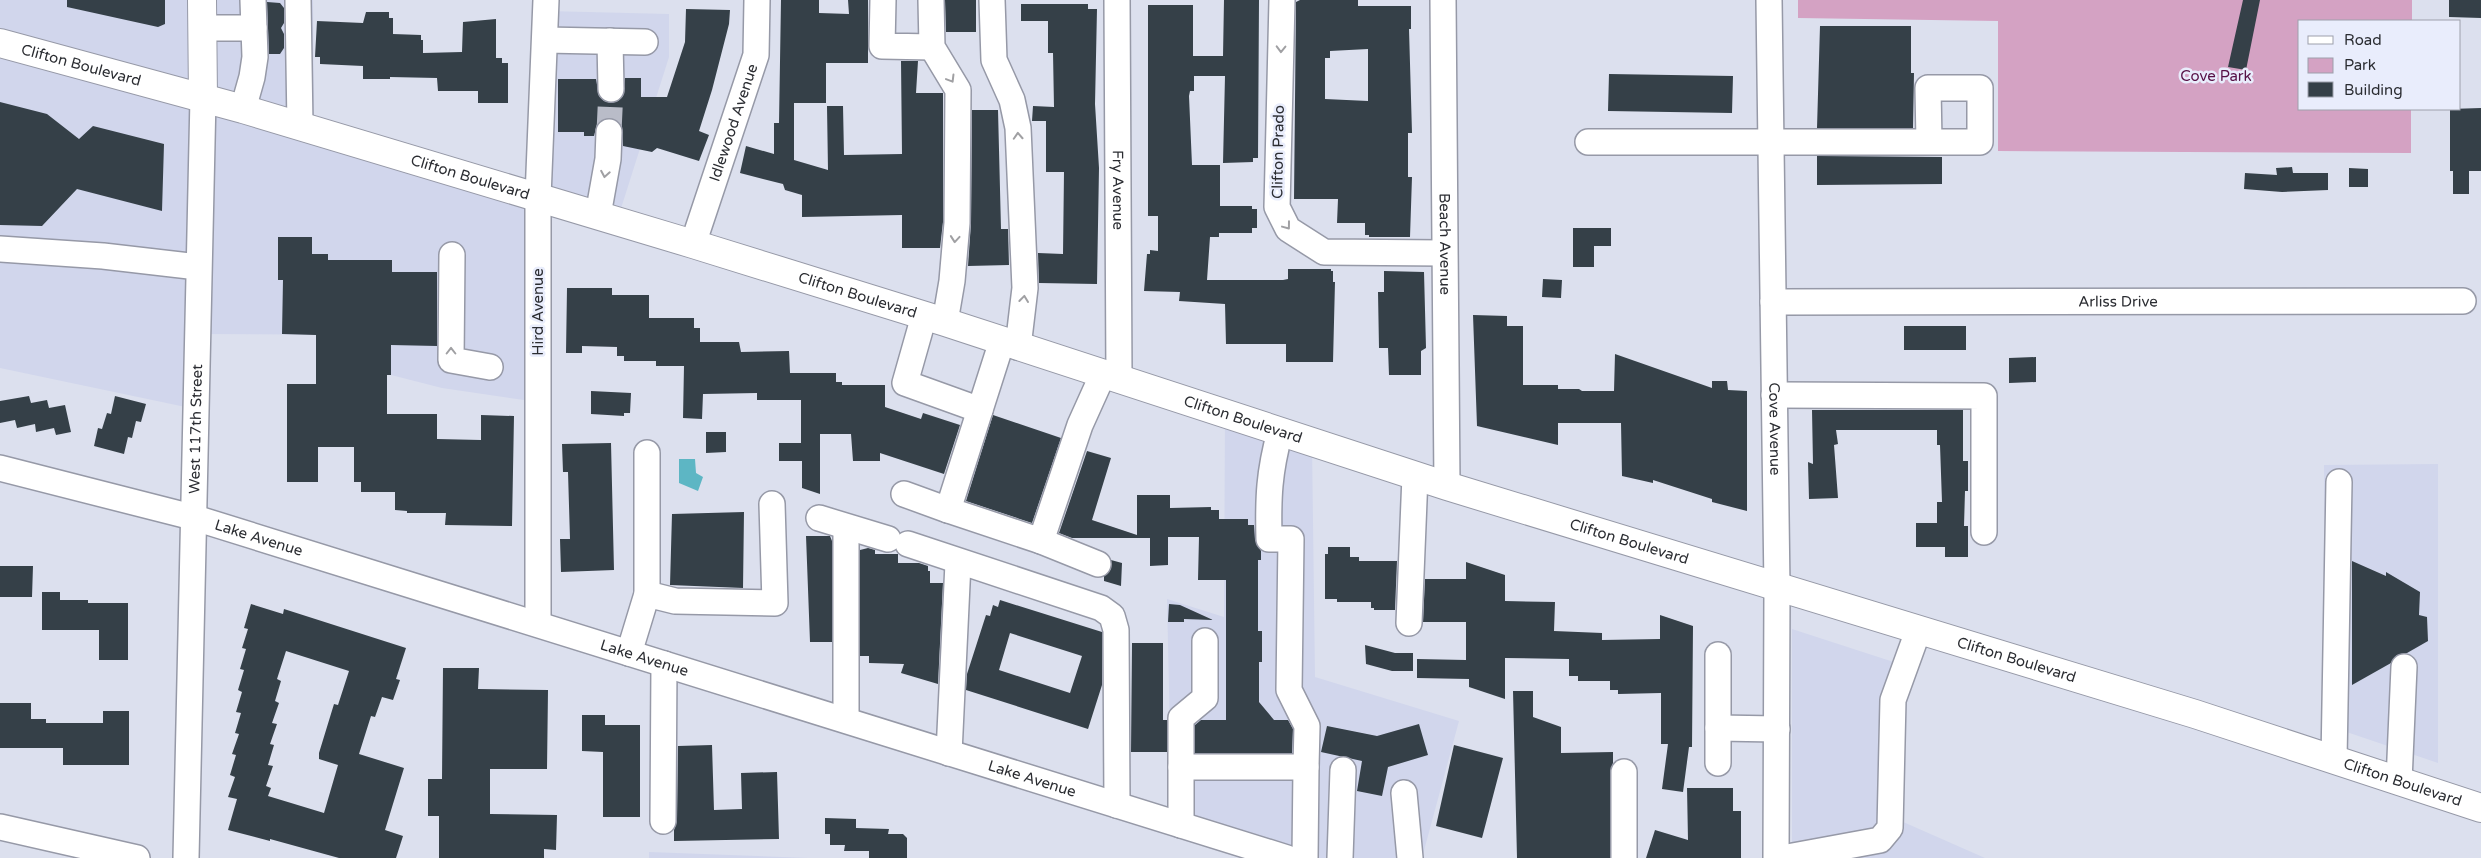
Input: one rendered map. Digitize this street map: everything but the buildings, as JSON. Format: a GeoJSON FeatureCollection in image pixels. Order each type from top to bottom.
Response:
{"type":"FeatureCollection","features":[{"type":"Feature","properties":{"kind":"main road","name":"West 117th Street"},"geometry":{"type":"LineString","coordinates":[[202,0],[203,98]]}},
{"type":"Feature","properties":{"kind":"main road","name":"Clifton Boulevard"},"geometry":{"type":"LineString","coordinates":[[0,43],[243,109],[693,244],[934,319],[1446,486],[2195,714],[2481,808]]}},
{"type":"Feature","properties":{"kind":"street"},"geometry":{"type":"LineString","coordinates":[[243,109],[252,77],[255,57],[252,0]]}},
{"type":"Feature","properties":{"kind":"street"},"geometry":{"type":"LineString","coordinates":[[298,0],[300,126]]}},
{"type":"Feature","properties":{"kind":"street","name":"Hird Avenue"},"geometry":{"type":"LineString","coordinates":[[538,624],[538,197],[546,40],[546,0]]}},
{"type":"Feature","properties":{"kind":"street","name":"Idlewood Avenue"},"geometry":{"type":"LineString","coordinates":[[693,244],[756,55],[757,0]]}},
{"type":"Feature","properties":{"kind":"street"},"geometry":{"type":"LineString","coordinates":[[883,0],[882,46],[932,47]]}},
{"type":"Feature","properties":{"kind":"street"},"geometry":{"type":"LineString","coordinates":[[931,0],[932,47],[958,90],[957,223],[952,281],[904,379],[905,383],[980,410]]}},
{"type":"Feature","properties":{"kind":"street"},"geometry":{"type":"LineString","coordinates":[[948,510],[980,410],[1010,344],[1025,288],[1018,128],[1012,100],[994,60],[992,0]]}},
{"type":"Feature","properties":{"kind":"street","name":"Fry Avenue"},"geometry":{"type":"LineString","coordinates":[[1111,376],[1117,0]]}},
{"type":"Feature","properties":{"kind":"street","name":"Clifton Prado"},"geometry":{"type":"LineString","coordinates":[[1282,0],[1277,207],[1288,229],[1324,252],[1443,252]]}},
{"type":"Feature","properties":{"kind":"street","name":"Beach Avenue"},"geometry":{"type":"LineString","coordinates":[[1443,0],[1443,252],[1446,486]]}},
{"type":"Feature","properties":{"kind":"street","name":"Cove Avenue"},"geometry":{"type":"LineString","coordinates":[[1769,0],[1777,588],[1776,858]]}},
{"type":"Feature","properties":{"kind":"street"},"geometry":{"type":"LineString","coordinates":[[202,28],[254,28]]}},
{"type":"Feature","properties":{"kind":"street"},"geometry":{"type":"LineString","coordinates":[[546,40],[645,42]]}},
{"type":"Feature","properties":{"kind":"street"},"geometry":{"type":"LineString","coordinates":[[610,41],[611,89]]}},
{"type":"Feature","properties":{"kind":"street","name":"West 117th Street"},"geometry":{"type":"LineString","coordinates":[[186,858],[192,517],[203,98]]}},
{"type":"Feature","properties":{"kind":"street"},"geometry":{"type":"LineString","coordinates":[[598,215],[608,159],[609,132]]}},
{"type":"Feature","properties":{"kind":"street"},"geometry":{"type":"LineString","coordinates":[[1588,142],[1929,142]]}},
{"type":"Feature","properties":{"kind":"street"},"geometry":{"type":"LineString","coordinates":[[0,249],[103,256],[198,267]]}},
{"type":"Feature","properties":{"kind":"street"},"geometry":{"type":"LineString","coordinates":[[452,255],[451,360],[490,368]]}},
{"type":"Feature","properties":{"kind":"street","name":"Arliss Drive"},"geometry":{"type":"LineString","coordinates":[[1773,302],[2463,300]]}},
{"type":"Feature","properties":{"kind":"street"},"geometry":{"type":"LineString","coordinates":[[1042,541],[1080,425],[1111,376]]}},
{"type":"Feature","properties":{"kind":"street"},"geometry":{"type":"LineString","coordinates":[[1774,395],[1984,396],[1984,532]]}},
{"type":"Feature","properties":{"kind":"street"},"geometry":{"type":"LineString","coordinates":[[1280,432],[1271,465],[1268,489],[1269,539],[1291,539],[1289,690],[1307,726],[1306,858]]}},
{"type":"Feature","properties":{"kind":"street"},"geometry":{"type":"LineString","coordinates":[[629,653],[647,594],[647,453]]}},
{"type":"Feature","properties":{"kind":"street","name":"Lake Avenue"},"geometry":{"type":"LineString","coordinates":[[0,468],[192,517],[1287,858]]}},
{"type":"Feature","properties":{"kind":"street"},"geometry":{"type":"LineString","coordinates":[[1409,623],[1415,476]]}},
{"type":"Feature","properties":{"kind":"street"},"geometry":{"type":"LineString","coordinates":[[2334,760],[2339,482]]}},
{"type":"Feature","properties":{"kind":"street"},"geometry":{"type":"LineString","coordinates":[[904,494],[1042,541],[1098,564]]}},
{"type":"Feature","properties":{"kind":"street"},"geometry":{"type":"LineString","coordinates":[[647,594],[675,601],[776,602],[772,504]]}},
{"type":"Feature","properties":{"kind":"street"},"geometry":{"type":"LineString","coordinates":[[819,518],[1101,608],[1112,616],[1116,630],[1117,805]]}},
{"type":"Feature","properties":{"kind":"street"},"geometry":{"type":"LineString","coordinates":[[846,527],[846,720]]}},
{"type":"Feature","properties":{"kind":"street"},"geometry":{"type":"LineString","coordinates":[[949,753],[958,563]]}},
{"type":"Feature","properties":{"kind":"street"},"geometry":{"type":"LineString","coordinates":[[1782,858],[1880,840],[1886,835],[1890,828],[1893,700],[1918,631]]}},
{"type":"Feature","properties":{"kind":"street"},"geometry":{"type":"LineString","coordinates":[[1182,825],[1181,718],[1205,698],[1206,641]]}},
{"type":"Feature","properties":{"kind":"street"},"geometry":{"type":"LineString","coordinates":[[1718,655],[1718,763]]}},
{"type":"Feature","properties":{"kind":"street"},"geometry":{"type":"LineString","coordinates":[[663,821],[664,664]]}},
{"type":"Feature","properties":{"kind":"street"},"geometry":{"type":"LineString","coordinates":[[2399,781],[2404,667]]}},
{"type":"Feature","properties":{"kind":"street"},"geometry":{"type":"LineString","coordinates":[[1718,728],[1777,729]]}},
{"type":"Feature","properties":{"kind":"street"},"geometry":{"type":"LineString","coordinates":[[1182,767],[1306,767]]}},
{"type":"Feature","properties":{"kind":"street"},"geometry":{"type":"LineString","coordinates":[[1340,858],[1343,770]]}},
{"type":"Feature","properties":{"kind":"street"},"geometry":{"type":"LineString","coordinates":[[1624,772],[1624,858]]}},
{"type":"Feature","properties":{"kind":"street"},"geometry":{"type":"LineString","coordinates":[[1404,793],[1410,858]]}},
{"type":"Feature","properties":{"kind":"street"},"geometry":{"type":"LineString","coordinates":[[0,827],[137,858]]}},
{"type":"Feature","properties":{"kind":"shaded area"},"geometry":{"type":"Polygon","coordinates":[[[0,0],[313,0],[314,130],[538,197],[547,11],[669,14],[669,57],[617,221],[539,197],[538,402],[442,388],[391,375],[391,335],[197,334],[195,409],[0,368],[0,0]]]}},
{"type":"Feature","properties":{"kind":"shaded area"},"geometry":{"type":"Polygon","coordinates":[[[1225,414],[1312,443],[1315,677],[1459,721],[1422,858],[1287,858],[1172,822],[1167,599],[1224,617],[1225,414]]]}},
{"type":"Feature","properties":{"kind":"shaded area"},"geometry":{"type":"Polygon","coordinates":[[[2438,464],[2438,763],[2326,725],[2324,465],[2438,464]]]}},
{"type":"Feature","properties":{"kind":"shaded area"},"geometry":{"type":"Polygon","coordinates":[[[1792,629],[1909,667],[1900,702],[1901,821],[1985,858],[1792,858],[1792,629]]]}},
{"type":"Feature","properties":{"kind":"shaded area"},"geometry":{"type":"Polygon","coordinates":[[[649,852],[808,858],[649,858],[649,852]]]}},
{"type":"Feature","properties":{"kind":"green space","name":"Cove Park"},"geometry":{"type":"Polygon","coordinates":[[[1798,0],[2412,0],[2412,20],[2298,20],[2298,110],[2411,110],[2411,153],[1998,151],[1998,21],[1798,18],[1798,0]]]}},
{"type":"Feature","properties":{"kind":"water"},"geometry":{"type":"Polygon","coordinates":[[[679,459],[695,459],[696,473],[703,477],[698,491],[679,483],[679,459]]]}},
{"type":"Feature","properties":{"kind":"tunnel"},"geometry":{"type":"LineString","coordinates":[[609,132],[611,89]]}}]}
